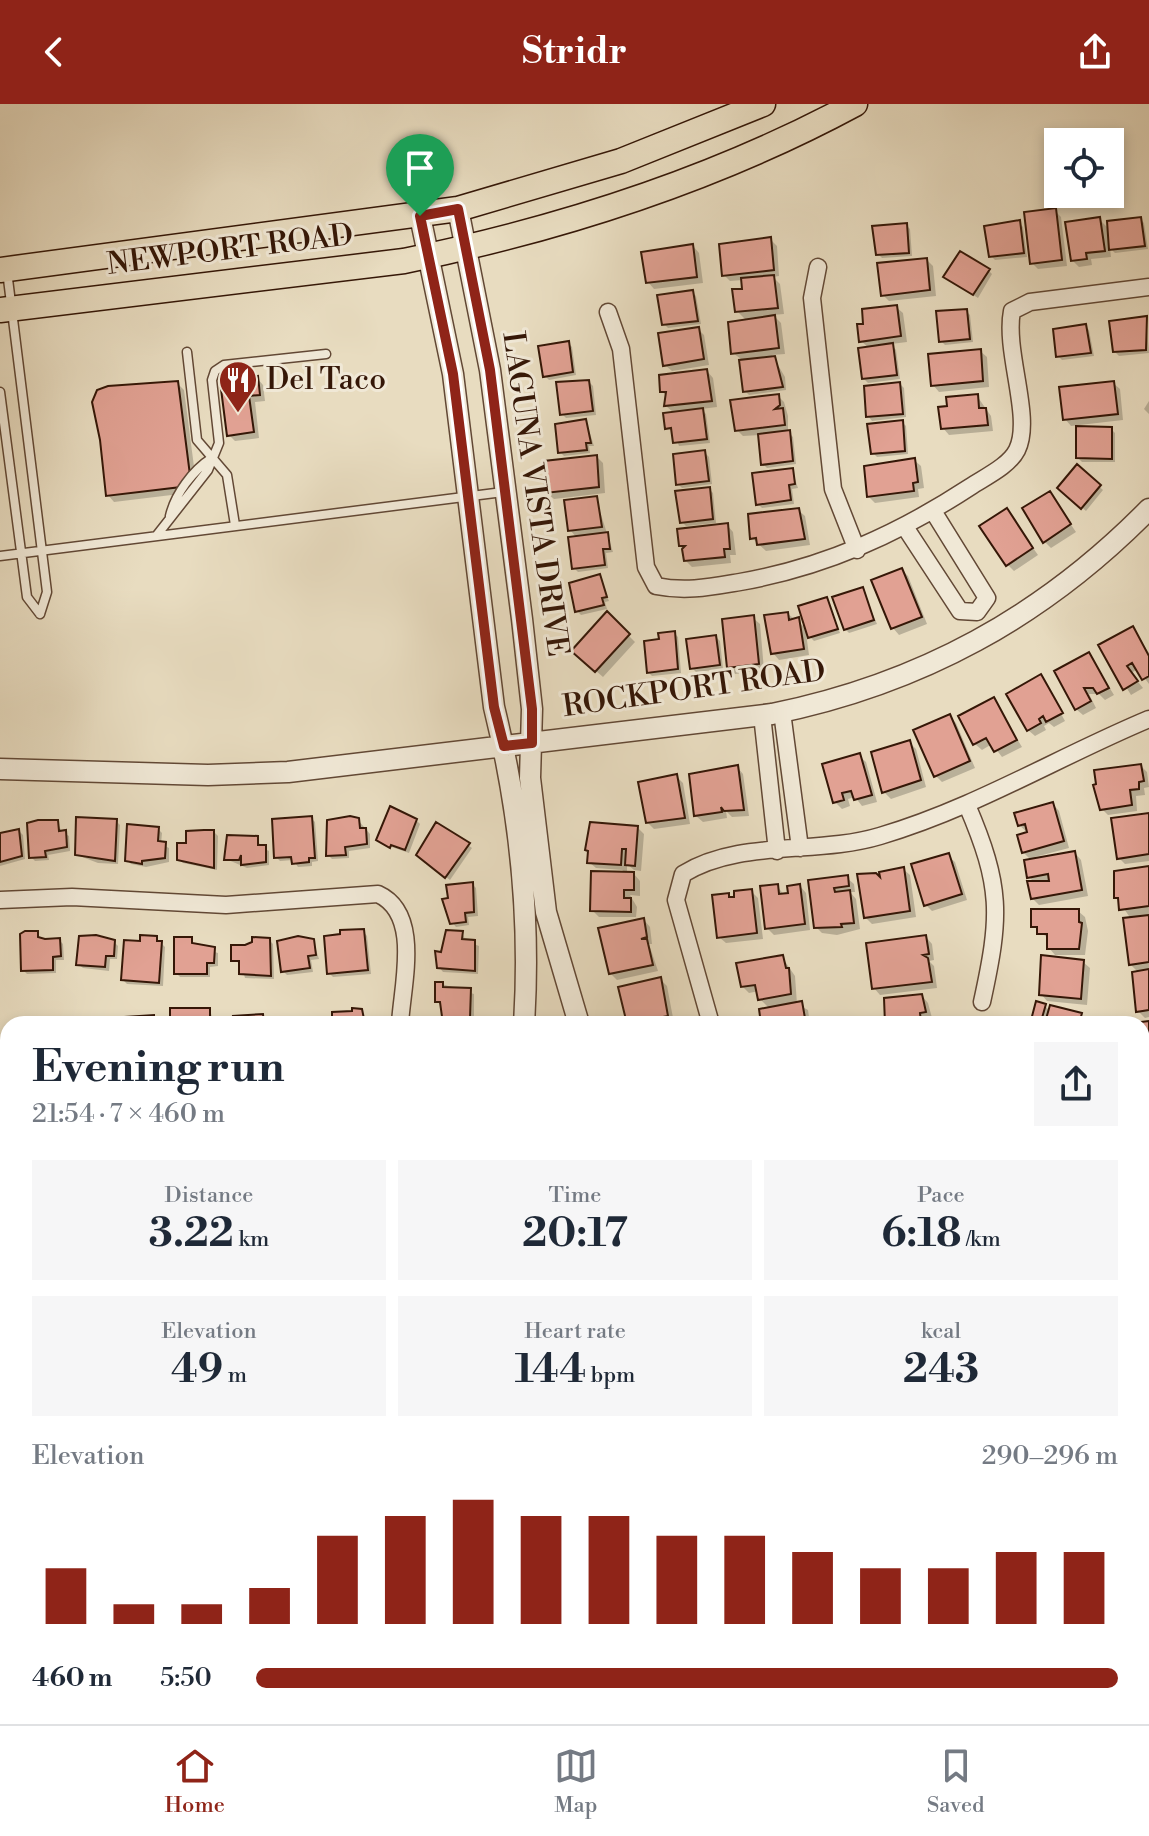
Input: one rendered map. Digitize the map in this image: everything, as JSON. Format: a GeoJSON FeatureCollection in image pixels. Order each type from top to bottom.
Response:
{"type":"FeatureCollection","features":[{"type":"Feature","properties":{"kind":"main road","name":"NEWPORT ROAD"},"geometry":{"type":"LineString","coordinates":[[4,270],[458,209],[621,161],[763,104]]}},
{"type":"Feature","properties":{"kind":"main road","name":"NEWPORT ROAD"},"geometry":{"type":"LineString","coordinates":[[6,309],[428,256],[468,248],[641,199],[810,128],[855,104]]}},
{"type":"Feature","properties":{"kind":"street","name":"LAGUNA VISTA DRIVE"},"geometry":{"type":"LineString","coordinates":[[458,209],[490,370],[506,492],[532,709],[530,778],[546,912],[577,1016]]}},
{"type":"Feature","properties":{"kind":"street"},"geometry":{"type":"LineString","coordinates":[[420,216],[453,374],[494,707],[504,746],[527,903],[524,1016]]}},
{"type":"Feature","properties":{"kind":"street"},"geometry":{"type":"LineString","coordinates":[[818,267],[812,298],[833,489],[857,550]]}},
{"type":"Feature","properties":{"kind":"street"},"geometry":{"type":"LineString","coordinates":[[608,312],[621,349],[646,567],[656,586],[683,591],[775,575],[857,550],[933,511],[1000,467],[1017,451],[1023,429],[1008,333],[1012,311],[1030,302],[1149,287]]}},
{"type":"Feature","properties":{"kind":"street","name":"ROCKPORT ROAD"},"geometry":{"type":"LineString","coordinates":[[0,769],[208,775],[288,772],[772,714],[889,684],[990,635],[1044,601],[1149,509]]}},
{"type":"Feature","properties":{"kind":"street"},"geometry":{"type":"LineString","coordinates":[[933,511],[987,598],[977,612]]}},
{"type":"Feature","properties":{"kind":"street"},"geometry":{"type":"LineString","coordinates":[[905,527],[960,611],[977,612]]}},
{"type":"Feature","properties":{"kind":"street"},"geometry":{"type":"LineString","coordinates":[[939,578],[966,562]]}},
{"type":"Feature","properties":{"kind":"street"},"geometry":{"type":"LineString","coordinates":[[977,612],[990,635]]}},
{"type":"Feature","properties":{"kind":"street"},"geometry":{"type":"LineString","coordinates":[[772,714],[792,784],[800,848]]}},
{"type":"Feature","properties":{"kind":"street"},"geometry":{"type":"LineString","coordinates":[[772,714],[769,787],[777,851]]}},
{"type":"Feature","properties":{"kind":"street"},"geometry":{"type":"LineString","coordinates":[[709,1016],[676,900],[683,874],[707,859],[875,838],[967,805],[1149,719]]}},
{"type":"Feature","properties":{"kind":"street"},"geometry":{"type":"LineString","coordinates":[[769,787],[792,784]]}},
{"type":"Feature","properties":{"kind":"street"},"geometry":{"type":"LineString","coordinates":[[967,805],[986,847],[998,915],[982,1002]]}},
{"type":"Feature","properties":{"kind":"street"},"geometry":{"type":"LineString","coordinates":[[0,900],[72,897],[226,905],[378,894],[390,900],[403,920],[405,938],[400,1016]]}},
{"type":"Feature","properties":{"kind":"lane"},"geometry":{"type":"LineString","coordinates":[[0,392],[27,597],[40,614],[47,592],[6,309],[4,270]]}},
{"type":"Feature","properties":{"kind":"lane"},"geometry":{"type":"LineString","coordinates":[[187,352],[197,440],[227,475],[235,525]]}},
{"type":"Feature","properties":{"kind":"lane"},"geometry":{"type":"LineString","coordinates":[[157,535],[208,470],[219,443],[212,380],[215,371],[224,365],[326,354]]}},
{"type":"Feature","properties":{"kind":"lane"},"geometry":{"type":"LineString","coordinates":[[0,556],[506,492]]}},
{"type":"Feature","properties":{"kind":"building"},"geometry":{"type":"Polygon","coordinates":[[[1056,208],[1062,260],[1030,264],[1024,212],[1056,208]]]}},
{"type":"Feature","properties":{"kind":"building"},"geometry":{"type":"Polygon","coordinates":[[[1100,217],[1105,251],[1086,253],[1087,259],[1071,261],[1065,222],[1100,217]]]}},
{"type":"Feature","properties":{"kind":"building"},"geometry":{"type":"Polygon","coordinates":[[[1141,217],[1145,246],[1109,250],[1107,221],[1141,217]]]}},
{"type":"Feature","properties":{"kind":"building"},"geometry":{"type":"Polygon","coordinates":[[[1020,220],[1024,253],[989,257],[984,226],[1020,220]]]}},
{"type":"Feature","properties":{"kind":"building"},"geometry":{"type":"Polygon","coordinates":[[[907,223],[909,253],[876,255],[872,226],[907,223]]]}},
{"type":"Feature","properties":{"kind":"building"},"geometry":{"type":"Polygon","coordinates":[[[771,237],[774,270],[722,276],[719,244],[771,237]]]}},
{"type":"Feature","properties":{"kind":"building"},"geometry":{"type":"Polygon","coordinates":[[[693,244],[697,277],[646,283],[641,252],[693,244]]]}},
{"type":"Feature","properties":{"kind":"building"},"geometry":{"type":"Polygon","coordinates":[[[960,251],[990,269],[973,295],[943,277],[960,251]]]}},
{"type":"Feature","properties":{"kind":"building"},"geometry":{"type":"Polygon","coordinates":[[[927,258],[930,290],[881,296],[877,263],[927,258]]]}},
{"type":"Feature","properties":{"kind":"building"},"geometry":{"type":"Polygon","coordinates":[[[774,275],[778,308],[735,312],[732,289],[742,289],[741,278],[774,275]]]}},
{"type":"Feature","properties":{"kind":"building"},"geometry":{"type":"Polygon","coordinates":[[[693,290],[698,321],[662,325],[657,295],[693,290]]]}},
{"type":"Feature","properties":{"kind":"building"},"geometry":{"type":"Polygon","coordinates":[[[897,305],[901,336],[859,342],[857,324],[863,324],[862,309],[897,305]]]}},
{"type":"Feature","properties":{"kind":"building"},"geometry":{"type":"Polygon","coordinates":[[[967,309],[970,339],[939,342],[936,311],[967,309]]]}},
{"type":"Feature","properties":{"kind":"building"},"geometry":{"type":"Polygon","coordinates":[[[775,315],[779,348],[731,354],[728,322],[775,315]]]}},
{"type":"Feature","properties":{"kind":"building"},"geometry":{"type":"Polygon","coordinates":[[[1147,316],[1146,350],[1113,352],[1109,321],[1147,316]]]}},
{"type":"Feature","properties":{"kind":"building"},"geometry":{"type":"Polygon","coordinates":[[[1086,324],[1091,353],[1056,357],[1053,329],[1086,324]]]}},
{"type":"Feature","properties":{"kind":"building"},"geometry":{"type":"Polygon","coordinates":[[[699,327],[704,359],[663,366],[658,333],[699,327]]]}},
{"type":"Feature","properties":{"kind":"building"},"geometry":{"type":"Polygon","coordinates":[[[569,341],[573,372],[543,377],[538,346],[569,341]]]}},
{"type":"Feature","properties":{"kind":"building"},"geometry":{"type":"Polygon","coordinates":[[[893,343],[897,375],[862,379],[858,348],[893,343]]]}},
{"type":"Feature","properties":{"kind":"building"},"geometry":{"type":"Polygon","coordinates":[[[981,349],[983,381],[931,386],[928,354],[981,349]]]}},
{"type":"Feature","properties":{"kind":"building"},"geometry":{"type":"Polygon","coordinates":[[[775,356],[783,387],[743,392],[739,360],[775,356]]]}},
{"type":"Feature","properties":{"kind":"building"},"geometry":{"type":"Polygon","coordinates":[[[707,369],[712,401],[664,406],[666,392],[660,392],[659,375],[707,369]]]}},
{"type":"Feature","properties":{"kind":"building","name":"Del Taco"},"geometry":{"type":"Polygon","coordinates":[[[258,376],[260,395],[249,396],[254,432],[227,436],[220,381],[258,376]]]}},
{"type":"Feature","properties":{"kind":"building"},"geometry":{"type":"Polygon","coordinates":[[[589,380],[593,411],[560,415],[556,382],[589,380]]]}},
{"type":"Feature","properties":{"kind":"building"},"geometry":{"type":"Polygon","coordinates":[[[178,381],[190,475],[181,487],[106,496],[92,402],[97,390],[108,386],[178,381]]]}},
{"type":"Feature","properties":{"kind":"building"},"geometry":{"type":"Polygon","coordinates":[[[1114,381],[1118,414],[1063,420],[1059,387],[1114,381]]]}},
{"type":"Feature","properties":{"kind":"building"},"geometry":{"type":"Polygon","coordinates":[[[900,382],[903,414],[866,417],[864,386],[900,382]]]}},
{"type":"Feature","properties":{"kind":"building"},"geometry":{"type":"Polygon","coordinates":[[[779,394],[780,405],[775,409],[783,408],[785,425],[735,431],[730,400],[779,394]]]}},
{"type":"Feature","properties":{"kind":"building"},"geometry":{"type":"Polygon","coordinates":[[[978,394],[979,408],[986,408],[988,425],[941,429],[938,407],[947,406],[946,397],[978,394]]]}},
{"type":"Feature","properties":{"kind":"building"},"geometry":{"type":"Polygon","coordinates":[[[703,408],[707,439],[673,443],[671,428],[665,429],[663,413],[703,408]]]}},
{"type":"Feature","properties":{"kind":"building"},"geometry":{"type":"Polygon","coordinates":[[[586,419],[591,443],[586,443],[587,450],[558,453],[555,424],[586,419]]]}},
{"type":"Feature","properties":{"kind":"building"},"geometry":{"type":"Polygon","coordinates":[[[903,420],[905,451],[871,454],[867,424],[903,420]]]}},
{"type":"Feature","properties":{"kind":"building"},"geometry":{"type":"Polygon","coordinates":[[[1076,426],[1112,427],[1112,459],[1076,458],[1076,426]]]}},
{"type":"Feature","properties":{"kind":"building"},"geometry":{"type":"Polygon","coordinates":[[[790,430],[793,461],[761,465],[758,434],[790,430]]]}},
{"type":"Feature","properties":{"kind":"building"},"geometry":{"type":"Polygon","coordinates":[[[705,450],[709,481],[676,485],[673,454],[705,450]]]}},
{"type":"Feature","properties":{"kind":"building"},"geometry":{"type":"Polygon","coordinates":[[[597,455],[599,487],[545,493],[544,461],[597,455]]]}},
{"type":"Feature","properties":{"kind":"building"},"geometry":{"type":"Polygon","coordinates":[[[915,458],[918,482],[913,483],[914,491],[867,497],[864,466],[915,458]]]}},
{"type":"Feature","properties":{"kind":"building"},"geometry":{"type":"Polygon","coordinates":[[[1077,464],[1101,485],[1081,509],[1057,488],[1077,464]]]}},
{"type":"Feature","properties":{"kind":"building"},"geometry":{"type":"Polygon","coordinates":[[[793,468],[795,484],[789,485],[791,500],[756,505],[752,473],[793,468]]]}},
{"type":"Feature","properties":{"kind":"building"},"geometry":{"type":"Polygon","coordinates":[[[710,487],[713,519],[680,523],[675,491],[710,487]]]}},
{"type":"Feature","properties":{"kind":"building"},"geometry":{"type":"Polygon","coordinates":[[[1050,491],[1071,524],[1043,543],[1022,508],[1050,491]]]}},
{"type":"Feature","properties":{"kind":"building"},"geometry":{"type":"Polygon","coordinates":[[[597,496],[602,527],[568,531],[564,500],[597,496]]]}},
{"type":"Feature","properties":{"kind":"building"},"geometry":{"type":"Polygon","coordinates":[[[799,508],[805,539],[757,545],[756,538],[750,539],[748,514],[799,508]]]}},
{"type":"Feature","properties":{"kind":"building"},"geometry":{"type":"Polygon","coordinates":[[[1007,508],[1033,548],[1006,566],[979,526],[1007,508]]]}},
{"type":"Feature","properties":{"kind":"building"},"geometry":{"type":"Polygon","coordinates":[[[728,523],[730,549],[724,549],[725,557],[684,561],[682,549],[685,546],[679,546],[677,529],[728,523]]]}},
{"type":"Feature","properties":{"kind":"building"},"geometry":{"type":"Polygon","coordinates":[[[608,532],[610,549],[603,549],[605,565],[572,569],[568,537],[608,532]]]}},
{"type":"Feature","properties":{"kind":"building"},"geometry":{"type":"Polygon","coordinates":[[[902,568],[922,617],[891,629],[871,580],[902,568]]]}},
{"type":"Feature","properties":{"kind":"building"},"geometry":{"type":"Polygon","coordinates":[[[600,574],[607,597],[602,598],[604,605],[575,612],[569,583],[600,574]]]}},
{"type":"Feature","properties":{"kind":"building"},"geometry":{"type":"Polygon","coordinates":[[[863,587],[874,620],[844,630],[832,597],[863,587]]]}},
{"type":"Feature","properties":{"kind":"building"},"geometry":{"type":"Polygon","coordinates":[[[827,597],[838,629],[808,638],[798,606],[827,597]]]}},
{"type":"Feature","properties":{"kind":"building"},"geometry":{"type":"Polygon","coordinates":[[[607,611],[630,634],[595,672],[571,651],[607,611]]]}},
{"type":"Feature","properties":{"kind":"building"},"geometry":{"type":"Polygon","coordinates":[[[788,612],[789,620],[799,617],[804,649],[771,654],[764,615],[788,612]]]}},
{"type":"Feature","properties":{"kind":"building"},"geometry":{"type":"Polygon","coordinates":[[[754,615],[759,664],[727,668],[722,619],[754,615]]]}},
{"type":"Feature","properties":{"kind":"building"},"geometry":{"type":"Polygon","coordinates":[[[1133,626],[1149,656],[1149,676],[1142,680],[1132,663],[1127,666],[1138,681],[1123,690],[1098,645],[1133,626]]]}},
{"type":"Feature","properties":{"kind":"building"},"geometry":{"type":"Polygon","coordinates":[[[675,631],[678,669],[647,673],[644,641],[659,639],[658,633],[675,631]]]}},
{"type":"Feature","properties":{"kind":"building"},"geometry":{"type":"Polygon","coordinates":[[[716,635],[720,665],[690,669],[686,639],[716,635]]]}},
{"type":"Feature","properties":{"kind":"building"},"geometry":{"type":"Polygon","coordinates":[[[1089,652],[1109,688],[1097,694],[1093,688],[1084,688],[1091,701],[1075,710],[1054,671],[1089,652]]]}},
{"type":"Feature","properties":{"kind":"building"},"geometry":{"type":"Polygon","coordinates":[[[1041,674],[1063,713],[1046,722],[1043,716],[1039,719],[1041,723],[1027,731],[1006,694],[1041,674]]]}},
{"type":"Feature","properties":{"kind":"building"},"geometry":{"type":"Polygon","coordinates":[[[994,697],[1017,740],[994,752],[986,738],[973,745],[958,716],[994,697]]]}},
{"type":"Feature","properties":{"kind":"building"},"geometry":{"type":"Polygon","coordinates":[[[950,714],[970,761],[934,777],[913,730],[950,714]]]}},
{"type":"Feature","properties":{"kind":"building"},"geometry":{"type":"Polygon","coordinates":[[[910,740],[921,780],[882,793],[871,752],[910,740]]]}},
{"type":"Feature","properties":{"kind":"building"},"geometry":{"type":"Polygon","coordinates":[[[860,753],[872,795],[854,800],[851,791],[842,793],[844,800],[833,803],[822,764],[860,753]]]}},
{"type":"Feature","properties":{"kind":"building"},"geometry":{"type":"Polygon","coordinates":[[[1141,764],[1144,781],[1139,782],[1139,789],[1130,790],[1132,805],[1100,810],[1093,785],[1096,784],[1094,770],[1141,764]]]}},
{"type":"Feature","properties":{"kind":"building"},"geometry":{"type":"Polygon","coordinates":[[[738,765],[744,810],[724,811],[721,807],[722,812],[694,816],[689,774],[738,765]]]}},
{"type":"Feature","properties":{"kind":"building"},"geometry":{"type":"Polygon","coordinates":[[[677,774],[685,818],[646,823],[638,782],[677,774]]]}},
{"type":"Feature","properties":{"kind":"building"},"geometry":{"type":"Polygon","coordinates":[[[1053,802],[1064,841],[1022,853],[1017,835],[1027,832],[1025,824],[1018,826],[1014,813],[1053,802]]]}},
{"type":"Feature","properties":{"kind":"building"},"geometry":{"type":"Polygon","coordinates":[[[390,806],[417,819],[405,850],[391,845],[390,848],[376,840],[390,806]]]}},
{"type":"Feature","properties":{"kind":"building"},"geometry":{"type":"Polygon","coordinates":[[[1149,813],[1149,854],[1117,859],[1111,818],[1149,813]]]}},
{"type":"Feature","properties":{"kind":"building"},"geometry":{"type":"Polygon","coordinates":[[[312,816],[315,858],[292,864],[291,857],[274,858],[272,819],[312,816]]]}},
{"type":"Feature","properties":{"kind":"building"},"geometry":{"type":"Polygon","coordinates":[[[350,816],[359,818],[360,828],[366,828],[367,844],[345,847],[346,855],[326,856],[327,820],[350,816]]]}},
{"type":"Feature","properties":{"kind":"building"},"geometry":{"type":"Polygon","coordinates":[[[76,817],[117,819],[115,861],[75,855],[76,817]]]}},
{"type":"Feature","properties":{"kind":"building"},"geometry":{"type":"Polygon","coordinates":[[[58,820],[59,831],[66,830],[67,847],[45,851],[46,857],[29,858],[27,823],[58,820]]]}},
{"type":"Feature","properties":{"kind":"building"},"geometry":{"type":"Polygon","coordinates":[[[436,822],[470,843],[445,878],[416,855],[436,822]]]}},
{"type":"Feature","properties":{"kind":"building"},"geometry":{"type":"Polygon","coordinates":[[[590,822],[638,826],[635,866],[625,865],[626,849],[622,849],[621,865],[587,863],[588,851],[585,850],[590,822]]]}},
{"type":"Feature","properties":{"kind":"building"},"geometry":{"type":"Polygon","coordinates":[[[127,824],[159,827],[158,841],[166,842],[165,858],[142,861],[142,864],[125,861],[127,824]]]}},
{"type":"Feature","properties":{"kind":"building"},"geometry":{"type":"Polygon","coordinates":[[[19,829],[22,856],[0,862],[0,833],[19,829]]]}},
{"type":"Feature","properties":{"kind":"building"},"geometry":{"type":"Polygon","coordinates":[[[214,830],[214,868],[177,860],[177,843],[186,843],[186,831],[214,830]]]}},
{"type":"Feature","properties":{"kind":"building"},"geometry":{"type":"Polygon","coordinates":[[[227,835],[258,836],[258,845],[266,845],[266,862],[241,865],[241,855],[239,860],[224,860],[227,835]]]}},
{"type":"Feature","properties":{"kind":"building"},"geometry":{"type":"Polygon","coordinates":[[[1075,851],[1082,890],[1031,899],[1027,881],[1049,881],[1048,874],[1027,878],[1024,860],[1075,851]]]}},
{"type":"Feature","properties":{"kind":"building"},"geometry":{"type":"Polygon","coordinates":[[[949,853],[962,894],[924,906],[911,864],[949,853]]]}},
{"type":"Feature","properties":{"kind":"building"},"geometry":{"type":"Polygon","coordinates":[[[1149,866],[1149,906],[1119,910],[1118,898],[1114,898],[1114,871],[1149,866]]]}},
{"type":"Feature","properties":{"kind":"building"},"geometry":{"type":"Polygon","coordinates":[[[904,867],[910,911],[864,918],[857,874],[876,873],[880,877],[879,872],[904,867]]]}},
{"type":"Feature","properties":{"kind":"building"},"geometry":{"type":"Polygon","coordinates":[[[591,871],[634,872],[634,890],[624,890],[624,898],[631,898],[631,912],[590,911],[591,871]]]}},
{"type":"Feature","properties":{"kind":"building"},"geometry":{"type":"Polygon","coordinates":[[[848,875],[849,886],[834,888],[835,892],[850,890],[854,923],[841,924],[842,927],[814,928],[808,880],[848,875]]]}},
{"type":"Feature","properties":{"kind":"building"},"geometry":{"type":"Polygon","coordinates":[[[473,882],[474,912],[465,913],[466,922],[450,924],[442,899],[448,898],[446,885],[473,882]]]}},
{"type":"Feature","properties":{"kind":"building"},"geometry":{"type":"Polygon","coordinates":[[[778,884],[779,894],[788,893],[787,886],[800,884],[805,924],[765,929],[760,886],[778,884]]]}},
{"type":"Feature","properties":{"kind":"building"},"geometry":{"type":"Polygon","coordinates":[[[752,889],[757,933],[717,938],[712,895],[729,893],[729,897],[734,897],[734,891],[752,889]]]}},
{"type":"Feature","properties":{"kind":"building"},"geometry":{"type":"Polygon","coordinates":[[[1031,909],[1079,909],[1079,922],[1082,923],[1079,949],[1047,949],[1047,934],[1037,934],[1037,927],[1031,927],[1031,909]]]}},
{"type":"Feature","properties":{"kind":"building"},"geometry":{"type":"Polygon","coordinates":[[[1149,915],[1149,962],[1129,965],[1123,918],[1149,915]]]}},
{"type":"Feature","properties":{"kind":"building"},"geometry":{"type":"Polygon","coordinates":[[[644,918],[647,937],[641,939],[647,939],[653,965],[609,974],[598,928],[644,918]]]}},
{"type":"Feature","properties":{"kind":"building"},"geometry":{"type":"Polygon","coordinates":[[[364,929],[368,970],[327,974],[324,936],[340,934],[340,930],[364,929]]]}},
{"type":"Feature","properties":{"kind":"building"},"geometry":{"type":"Polygon","coordinates":[[[446,930],[463,931],[462,939],[475,940],[475,971],[437,968],[435,951],[441,952],[446,930]]]}},
{"type":"Feature","properties":{"kind":"building"},"geometry":{"type":"Polygon","coordinates":[[[38,931],[38,937],[45,939],[60,938],[61,956],[53,957],[53,970],[21,971],[20,934],[38,931]]]}},
{"type":"Feature","properties":{"kind":"building"},"geometry":{"type":"Polygon","coordinates":[[[96,935],[115,940],[114,956],[106,956],[105,967],[76,965],[79,936],[96,935]]]}},
{"type":"Feature","properties":{"kind":"building"},"geometry":{"type":"Polygon","coordinates":[[[140,935],[157,936],[157,941],[162,941],[159,983],[121,980],[124,940],[140,941],[140,935]]]}},
{"type":"Feature","properties":{"kind":"building"},"geometry":{"type":"Polygon","coordinates":[[[926,935],[929,954],[923,955],[928,958],[932,982],[872,989],[866,943],[926,935]]]}},
{"type":"Feature","properties":{"kind":"building"},"geometry":{"type":"Polygon","coordinates":[[[298,936],[314,939],[316,955],[308,956],[310,968],[281,972],[277,941],[298,936]]]}},
{"type":"Feature","properties":{"kind":"building"},"geometry":{"type":"Polygon","coordinates":[[[174,937],[192,937],[192,943],[215,947],[214,963],[207,963],[207,974],[174,974],[174,937]]]}},
{"type":"Feature","properties":{"kind":"building"},"geometry":{"type":"Polygon","coordinates":[[[252,937],[270,938],[271,976],[239,974],[239,961],[231,961],[231,945],[245,945],[252,942],[252,937]]]}},
{"type":"Feature","properties":{"kind":"building"},"geometry":{"type":"Polygon","coordinates":[[[783,955],[786,968],[789,968],[791,994],[758,1000],[755,985],[741,987],[736,963],[783,955]]]}},
{"type":"Feature","properties":{"kind":"building"},"geometry":{"type":"Polygon","coordinates":[[[1041,955],[1084,960],[1081,999],[1039,995],[1041,955]]]}},
{"type":"Feature","properties":{"kind":"building"},"geometry":{"type":"Polygon","coordinates":[[[1149,969],[1149,1010],[1136,1012],[1132,972],[1149,969]]]}},
{"type":"Feature","properties":{"kind":"building"},"geometry":{"type":"Polygon","coordinates":[[[661,977],[668,1016],[625,1016],[618,987],[661,977]]]}},
{"type":"Feature","properties":{"kind":"building"},"geometry":{"type":"Polygon","coordinates":[[[435,982],[443,982],[443,987],[471,988],[470,1016],[442,1016],[440,1002],[435,1002],[435,982]]]}},
{"type":"Feature","properties":{"kind":"building"},"geometry":{"type":"Polygon","coordinates":[[[922,994],[926,1012],[920,1013],[920,1016],[885,1016],[884,998],[922,994]]]}},
{"type":"Feature","properties":{"kind":"building"},"geometry":{"type":"Polygon","coordinates":[[[802,1001],[805,1016],[760,1016],[759,1009],[802,1001]]]}},
{"type":"Feature","properties":{"kind":"building"},"geometry":{"type":"Polygon","coordinates":[[[1036,1001],[1046,1004],[1043,1016],[1032,1016],[1036,1001]]]}},
{"type":"Feature","properties":{"kind":"building"},"geometry":{"type":"Polygon","coordinates":[[[1050,1005],[1082,1013],[1081,1016],[1047,1016],[1050,1005]]]}},
{"type":"Feature","properties":{"kind":"building"},"geometry":{"type":"Polygon","coordinates":[[[170,1008],[210,1008],[210,1016],[170,1016],[170,1008]]]}},
{"type":"Feature","properties":{"kind":"building"},"geometry":{"type":"Polygon","coordinates":[[[352,1008],[362,1009],[363,1016],[332,1016],[332,1012],[352,1011],[352,1008]]]}},
{"type":"Feature","properties":{"kind":"place","name":"Del Taco"},"geometry":{"type":"Point","coordinates":[238,414]}},
{"type":"Feature","properties":{"kind":"route"},"geometry":{"type":"LineString","coordinates":[[458,209],[468,248],[490,370],[522,619],[532,709],[532,743],[504,746],[494,707],[453,374],[420,216],[458,209]]}}]}
